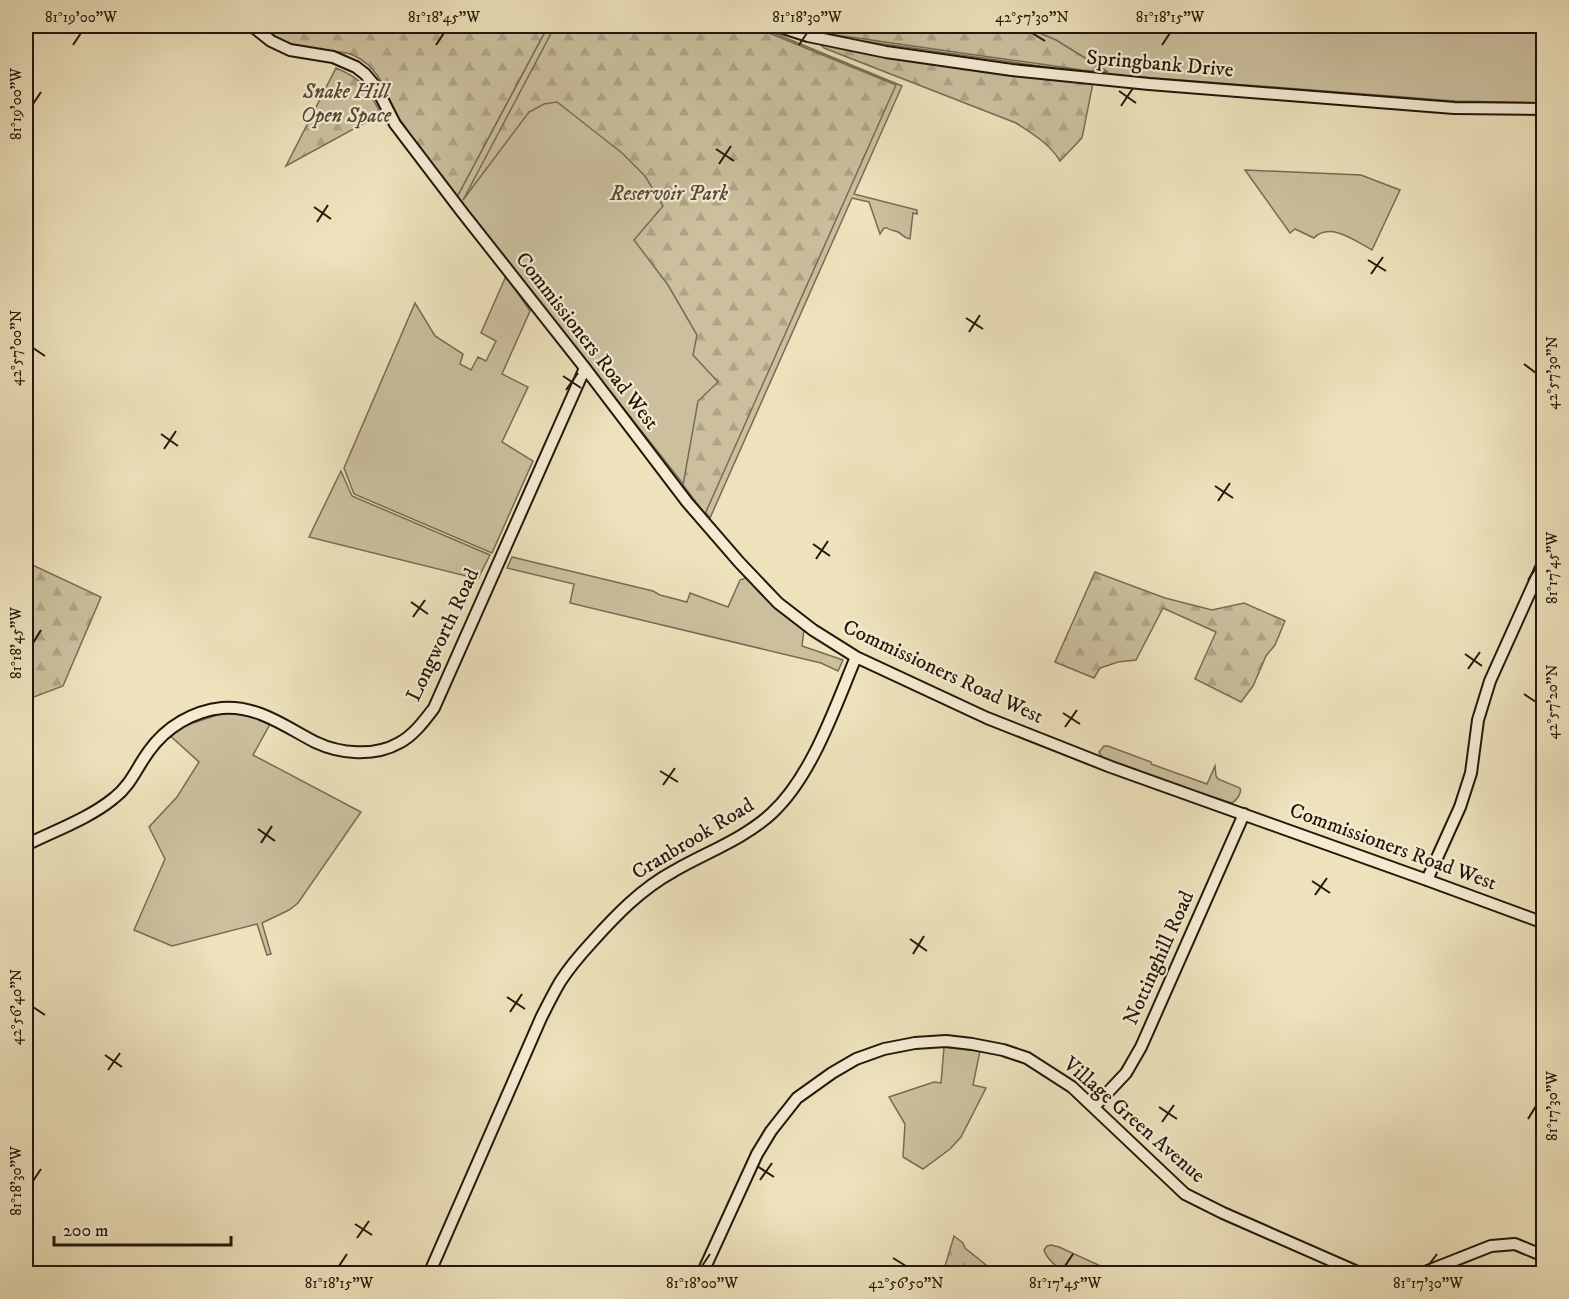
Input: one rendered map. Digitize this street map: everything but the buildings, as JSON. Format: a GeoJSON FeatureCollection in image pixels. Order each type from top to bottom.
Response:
{"type":"FeatureCollection","features":[{"type":"Feature","properties":{"kind":"street","name":"Commissioners Road West"},"geometry":{"type":"LineString","coordinates":[[252,26],[290,50],[333,57],[356,67],[365,74],[376,87],[395,123],[687,502],[778,603],[813,630],[856,657],[987,718],[1111,767],[1544,923]]}},
{"type":"Feature","properties":{"kind":"street","name":"Springbank Drive"},"geometry":{"type":"LineString","coordinates":[[777,26],[808,36],[886,52],[1012,70],[1149,84],[1454,108],[1544,109]]}},
{"type":"Feature","properties":{"kind":"street","name":"Longworth Road"},"geometry":{"type":"LineString","coordinates":[[26,845],[98,810],[125,789],[149,751],[166,732],[183,720],[207,711],[223,708],[253,711],[318,743],[344,752],[374,752],[399,743],[418,728],[434,708],[585,368]]}},
{"type":"Feature","properties":{"kind":"street"},"geometry":{"type":"LineString","coordinates":[[1427,880],[1460,807],[1471,773],[1478,720],[1491,681],[1544,561]]}},
{"type":"Feature","properties":{"kind":"street","name":"Cranbrook Road"},"geometry":{"type":"LineString","coordinates":[[429,1274],[541,1018],[560,982],[615,915],[638,895],[672,872],[744,835],[773,813],[796,785],[817,749],[856,657]]}},
{"type":"Feature","properties":{"kind":"street","name":"Nottinghill Road"},"geometry":{"type":"LineString","coordinates":[[1094,1107],[1126,1073],[1141,1047],[1244,814]]}},
{"type":"Feature","properties":{"kind":"street","name":"Village Green Avenue"},"geometry":{"type":"LineString","coordinates":[[702,1274],[757,1154],[771,1131],[797,1098],[856,1059],[915,1043],[946,1041],[1003,1050],[1027,1058],[1072,1087],[1185,1194],[1223,1214],[1362,1274]]}},
{"type":"Feature","properties":{"kind":"street"},"geometry":{"type":"LineString","coordinates":[[1420,1274],[1491,1246],[1515,1244],[1544,1256]]}},
{"type":"Feature","properties":{"kind":"green space"},"geometry":{"type":"Polygon","coordinates":[[[260,26],[548,26],[457,197],[410,135],[379,78],[365,62],[342,52],[299,50],[284,43],[260,26]]]}},
{"type":"Feature","properties":{"kind":"green space","name":"Reservoir Park"},"geometry":{"type":"Polygon","coordinates":[[[548,26],[757,26],[902,86],[854,194],[917,210],[917,214],[913,213],[910,239],[887,228],[884,228],[880,234],[869,202],[852,198],[710,518],[457,197],[548,26]]]}},
{"type":"Feature","properties":{"kind":"green space","name":"Reservoir Park"},"geometry":{"type":"Polygon","coordinates":[[[555,26],[752,26],[896,85],[705,514],[683,485],[698,401],[718,382],[693,355],[697,335],[668,285],[634,240],[663,206],[645,176],[622,153],[557,102],[544,104],[529,112],[463,200],[555,26]]]}},
{"type":"Feature","properties":{"kind":"green space"},"geometry":{"type":"Polygon","coordinates":[[[796,26],[1543,26],[1543,103],[1455,101],[1089,73],[821,35],[796,26]]]}},
{"type":"Feature","properties":{"kind":"green space"},"geometry":{"type":"Polygon","coordinates":[[[804,26],[1023,26],[1056,40],[1108,72],[822,33],[804,26]]]}},
{"type":"Feature","properties":{"kind":"green space"},"geometry":{"type":"Polygon","coordinates":[[[821,45],[1093,83],[1082,138],[1060,161],[1046,144],[1016,123],[821,45]]]}},
{"type":"Feature","properties":{"kind":"green space","name":"Snake Hill Open Space"},"geometry":{"type":"Polygon","coordinates":[[[336,68],[353,76],[364,86],[381,114],[286,166],[336,68]]]}},
{"type":"Feature","properties":{"kind":"green space"},"geometry":{"type":"Polygon","coordinates":[[[1245,170],[1361,175],[1400,190],[1372,250],[1335,232],[1320,233],[1314,238],[1295,229],[1290,233],[1245,170]]]}},
{"type":"Feature","properties":{"kind":"green space"},"geometry":{"type":"Polygon","coordinates":[[[506,276],[530,311],[502,374],[528,387],[502,442],[533,461],[492,553],[354,494],[344,468],[415,303],[435,336],[463,354],[460,364],[471,370],[478,357],[486,361],[496,341],[481,333],[506,276]]]}},
{"type":"Feature","properties":{"kind":"green space"},"geometry":{"type":"Polygon","coordinates":[[[341,471],[352,496],[490,555],[478,579],[309,537],[341,471]]]}},
{"type":"Feature","properties":{"kind":"green space"},"geometry":{"type":"Polygon","coordinates":[[[512,557],[653,591],[687,602],[690,593],[728,607],[740,580],[748,577],[804,630],[802,646],[843,660],[838,671],[821,663],[570,603],[574,584],[507,568],[512,557]]]}},
{"type":"Feature","properties":{"kind":"green space"},"geometry":{"type":"Polygon","coordinates":[[[26,562],[101,597],[63,686],[26,700],[26,562]]]}},
{"type":"Feature","properties":{"kind":"green space"},"geometry":{"type":"Polygon","coordinates":[[[1095,572],[1165,598],[1212,610],[1244,603],[1285,621],[1253,686],[1241,702],[1195,679],[1216,632],[1163,608],[1136,660],[1118,662],[1100,668],[1094,678],[1055,662],[1095,572]]]}},
{"type":"Feature","properties":{"kind":"green space"},"geometry":{"type":"Polygon","coordinates":[[[232,710],[270,722],[253,755],[361,812],[298,903],[262,923],[271,954],[267,955],[257,924],[172,946],[134,930],[165,859],[149,827],[177,797],[199,762],[166,732],[232,710]]]}},
{"type":"Feature","properties":{"kind":"green space"},"geometry":{"type":"Polygon","coordinates":[[[1104,746],[1207,784],[1215,766],[1218,779],[1240,788],[1240,794],[1232,803],[1185,788],[1102,757],[1099,752],[1104,746]]]}},
{"type":"Feature","properties":{"kind":"green space"},"geometry":{"type":"Polygon","coordinates":[[[944,1047],[980,1051],[973,1085],[986,1088],[961,1137],[950,1149],[923,1169],[903,1157],[905,1124],[889,1097],[934,1082],[941,1083],[944,1047]]]}},
{"type":"Feature","properties":{"kind":"green space"},"geometry":{"type":"Polygon","coordinates":[[[954,1236],[963,1243],[965,1248],[996,1273],[943,1273],[954,1236]]]}},
{"type":"Feature","properties":{"kind":"green space"},"geometry":{"type":"Polygon","coordinates":[[[1051,1245],[1116,1273],[1083,1275],[1067,1273],[1047,1257],[1044,1250],[1051,1245]]]}}]}
